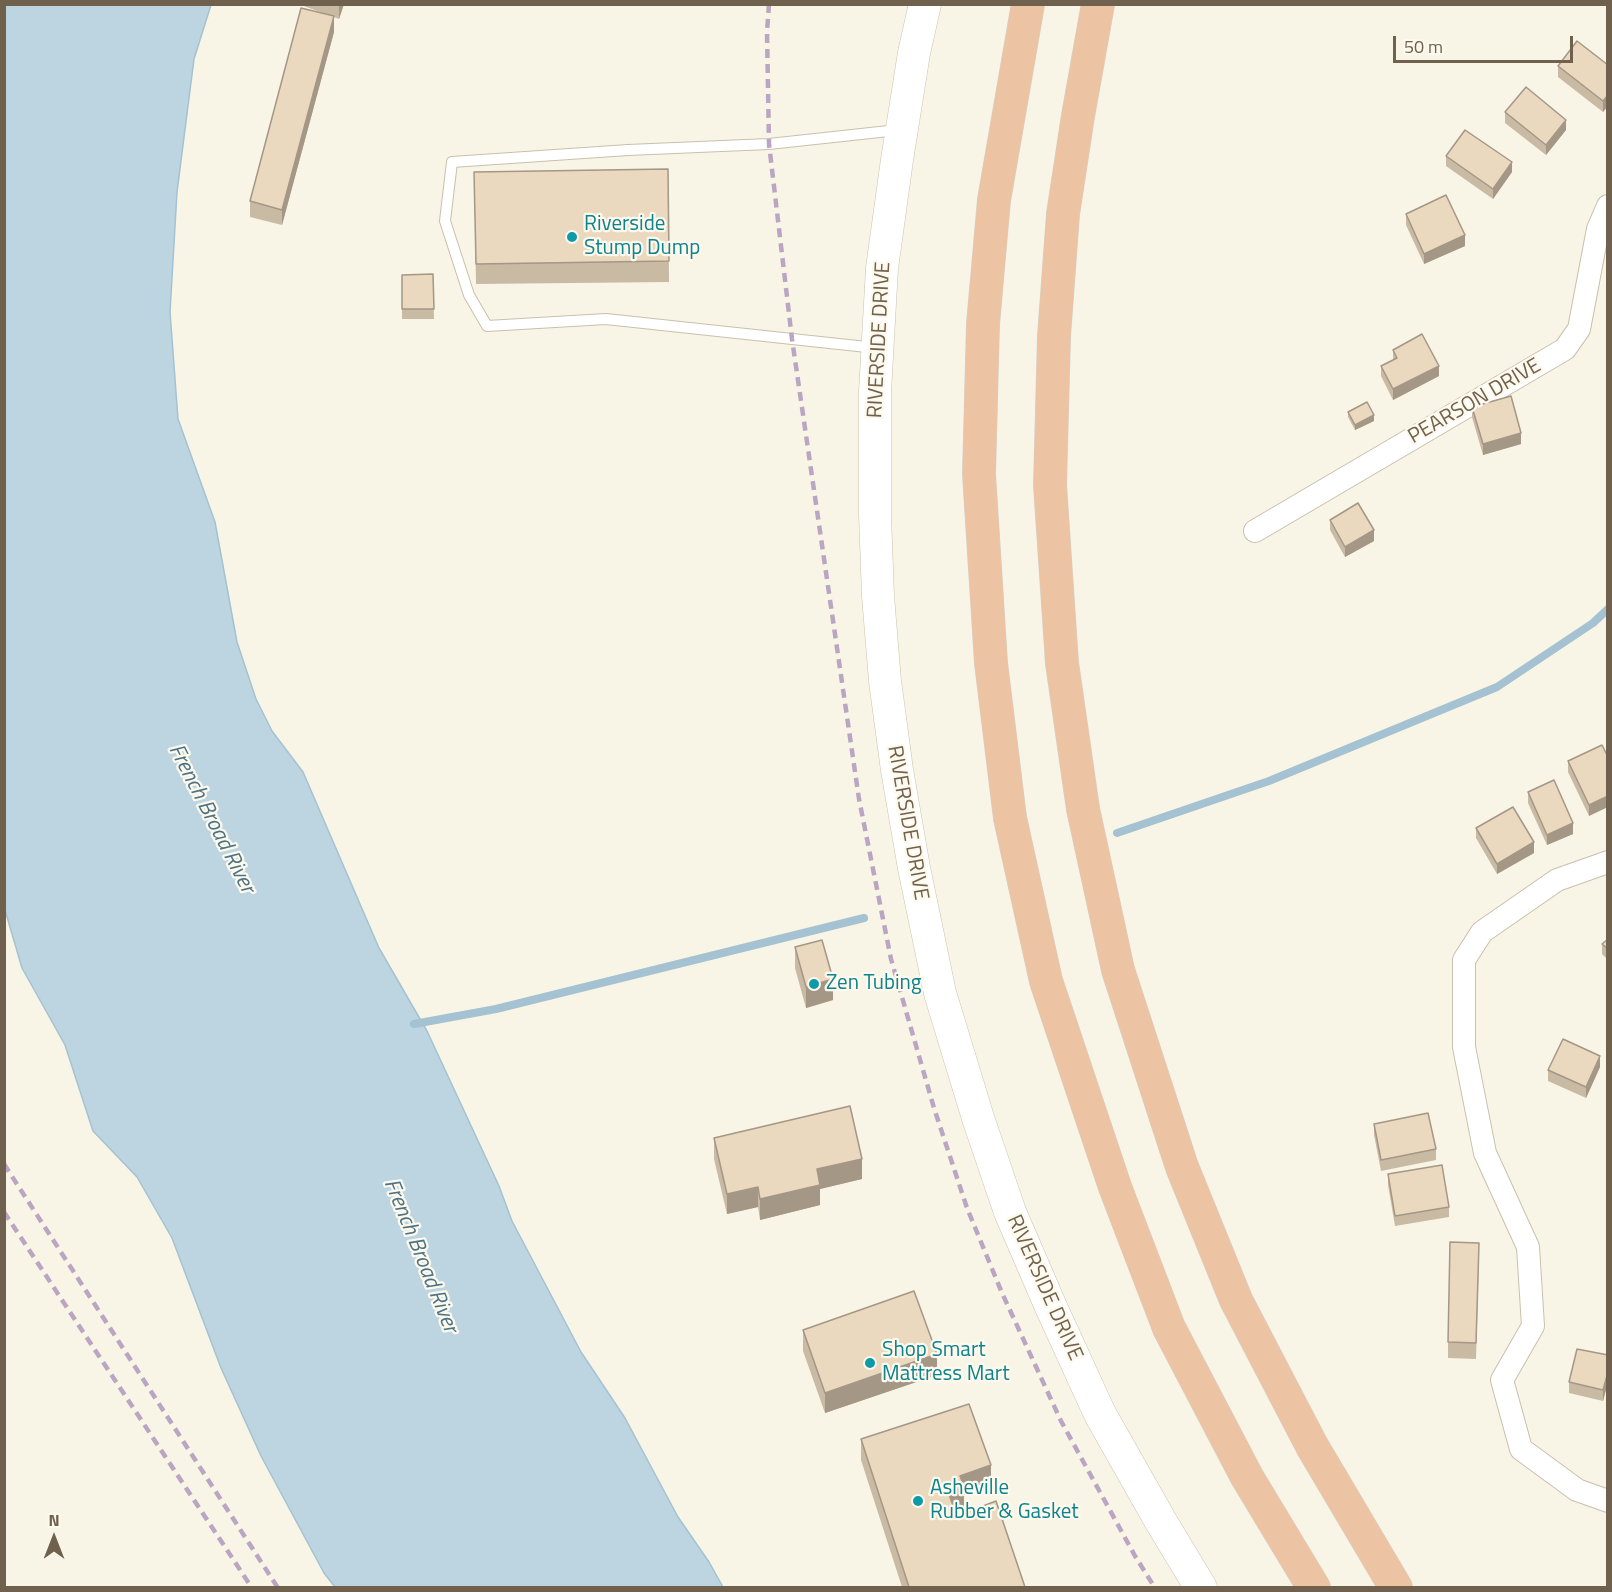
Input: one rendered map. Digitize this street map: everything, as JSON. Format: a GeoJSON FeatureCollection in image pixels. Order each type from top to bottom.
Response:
{"type":"FeatureCollection","features":[{"type":"Feature","properties":{"kind":"highway"},"geometry":{"type":"LineString","coordinates":[[1028,4],[994,200],[983,324],[979,474],[991,663],[1011,818],[1046,981],[1115,1187],[1169,1328],[1246,1477],[1314,1587]]}},
{"type":"Feature","properties":{"kind":"highway"},"geometry":{"type":"LineString","coordinates":[[1098,4],[1063,214],[1054,336],[1050,485],[1062,663],[1083,809],[1118,970],[1182,1167],[1236,1300],[1312,1446],[1396,1587]]}},
{"type":"Feature","properties":{"kind":"main road","name":"RIVERSIDE DRIVE"},"geometry":{"type":"LineString","coordinates":[[925,4],[902,130],[882,268],[877,348],[875,515],[878,596],[885,681],[910,846],[940,993],[978,1118],[1011,1212],[1100,1414],[1201,1587]]}},
{"type":"Feature","properties":{"kind":"street","name":"PEARSON DRIVE"},"geometry":{"type":"LineString","coordinates":[[1255,531],[1564,349],[1579,329],[1598,229],[1608,207]]}},
{"type":"Feature","properties":{"kind":"street"},"geometry":{"type":"LineString","coordinates":[[1608,862],[1557,880],[1482,932],[1464,960],[1464,1047],[1485,1153],[1528,1247],[1533,1326],[1502,1380],[1521,1449],[1577,1490],[1608,1501]]}},
{"type":"Feature","properties":{"kind":"lane"},"geometry":{"type":"LineString","coordinates":[[877,348],[606,319],[487,326],[469,295],[445,221],[453,162],[628,150],[769,144],[902,130]]}},
{"type":"Feature","properties":{"kind":"water","name":"French Broad River"},"geometry":{"type":"Polygon","coordinates":[[[4,5],[211,5],[194,59],[177,192],[170,312],[178,419],[215,522],[237,642],[256,699],[272,731],[303,772],[379,948],[427,1031],[499,1186],[512,1221],[581,1352],[625,1418],[678,1517],[723,1587],[335,1587],[324,1573],[261,1456],[221,1368],[172,1238],[137,1177],[93,1131],[65,1045],[22,968],[5,910],[4,5]]]}},
{"type":"Feature","properties":{"kind":"building"},"geometry":{"type":"Polygon","coordinates":[[[301,8],[334,16],[282,210],[250,201],[301,8]]]}},
{"type":"Feature","properties":{"kind":"building"},"geometry":{"type":"Polygon","coordinates":[[[1577,41],[1608,65],[1608,95],[1603,101],[1558,66],[1577,41]]]}},
{"type":"Feature","properties":{"kind":"building"},"geometry":{"type":"Polygon","coordinates":[[[1526,87],[1566,120],[1546,145],[1505,112],[1526,87]]]}},
{"type":"Feature","properties":{"kind":"building"},"geometry":{"type":"Polygon","coordinates":[[[1465,130],[1512,162],[1493,189],[1446,156],[1465,130]]]}},
{"type":"Feature","properties":{"kind":"building","name":"Riverside Stump Dump"},"geometry":{"type":"Polygon","coordinates":[[[668,169],[669,261],[476,264],[474,172],[668,169]]]}},
{"type":"Feature","properties":{"kind":"building"},"geometry":{"type":"Polygon","coordinates":[[[1446,195],[1465,235],[1424,254],[1406,214],[1446,195]]]}},
{"type":"Feature","properties":{"kind":"building"},"geometry":{"type":"Polygon","coordinates":[[[433,274],[434,309],[402,309],[402,275],[433,274]]]}},
{"type":"Feature","properties":{"kind":"building"},"geometry":{"type":"Polygon","coordinates":[[[1422,334],[1439,366],[1393,389],[1381,366],[1397,358],[1393,350],[1422,334]]]}},
{"type":"Feature","properties":{"kind":"building"},"geometry":{"type":"Polygon","coordinates":[[[1511,396],[1521,433],[1483,444],[1472,407],[1511,396]]]}},
{"type":"Feature","properties":{"kind":"building"},"geometry":{"type":"Polygon","coordinates":[[[1367,402],[1374,415],[1355,425],[1348,412],[1367,402]]]}},
{"type":"Feature","properties":{"kind":"building"},"geometry":{"type":"Polygon","coordinates":[[[1358,503],[1374,530],[1345,547],[1330,520],[1358,503]]]}},
{"type":"Feature","properties":{"kind":"building"},"geometry":{"type":"Polygon","coordinates":[[[1602,745],[1608,757],[1608,796],[1589,805],[1568,761],[1602,745]]]}},
{"type":"Feature","properties":{"kind":"building"},"geometry":{"type":"Polygon","coordinates":[[[1554,780],[1573,823],[1547,835],[1528,792],[1554,780]]]}},
{"type":"Feature","properties":{"kind":"building"},"geometry":{"type":"Polygon","coordinates":[[[1513,807],[1534,842],[1497,864],[1476,828],[1513,807]]]}},
{"type":"Feature","properties":{"kind":"building"},"geometry":{"type":"Polygon","coordinates":[[[1608,939],[1608,949],[1602,944],[1608,939]]]}},
{"type":"Feature","properties":{"kind":"building"},"geometry":{"type":"Polygon","coordinates":[[[822,940],[833,979],[806,987],[795,947],[822,940]]]}},
{"type":"Feature","properties":{"kind":"building"},"geometry":{"type":"Polygon","coordinates":[[[1563,1039],[1600,1056],[1586,1087],[1548,1070],[1563,1039]]]}},
{"type":"Feature","properties":{"kind":"building"},"geometry":{"type":"Polygon","coordinates":[[[850,1106],[862,1159],[817,1169],[820,1185],[760,1199],[758,1187],[727,1194],[714,1138],[850,1106]]]}},
{"type":"Feature","properties":{"kind":"building"},"geometry":{"type":"Polygon","coordinates":[[[1428,1113],[1436,1149],[1381,1160],[1374,1124],[1428,1113]]]}},
{"type":"Feature","properties":{"kind":"building"},"geometry":{"type":"Polygon","coordinates":[[[1442,1165],[1449,1207],[1395,1216],[1388,1174],[1442,1165]]]}},
{"type":"Feature","properties":{"kind":"building"},"geometry":{"type":"Polygon","coordinates":[[[1450,1242],[1479,1243],[1476,1343],[1448,1342],[1450,1242]]]}},
{"type":"Feature","properties":{"kind":"building","name":"Shop Smart Mattress Mart"},"geometry":{"type":"Polygon","coordinates":[[[914,1291],[937,1354],[825,1393],[803,1330],[914,1291]]]}},
{"type":"Feature","properties":{"kind":"building"},"geometry":{"type":"Polygon","coordinates":[[[1577,1349],[1608,1355],[1608,1372],[1603,1390],[1569,1382],[1577,1349]]]}},
{"type":"Feature","properties":{"kind":"building","name":"Asheville Rubber & Gasket"},"geometry":{"type":"Polygon","coordinates":[[[969,1404],[991,1465],[960,1476],[964,1486],[948,1492],[957,1516],[996,1501],[1025,1587],[909,1587],[861,1439],[969,1404]]]}},
{"type":"Feature","properties":{"kind":"waterway"},"geometry":{"type":"LineString","coordinates":[[1117,833],[1269,781],[1497,687],[1593,623],[1608,609]]}},
{"type":"Feature","properties":{"kind":"waterway"},"geometry":{"type":"LineString","coordinates":[[414,1024],[496,1009],[864,918]]}},
{"type":"Feature","properties":{"kind":"railway"},"geometry":{"type":"LineString","coordinates":[[769,4],[767,32],[769,144],[792,339],[859,799],[891,959],[934,1108],[967,1208],[1002,1293],[1061,1421],[1155,1588]]}},
{"type":"Feature","properties":{"kind":"railway"},"geometry":{"type":"LineString","coordinates":[[4,1164],[278,1588]]}},
{"type":"Feature","properties":{"kind":"railway"},"geometry":{"type":"LineString","coordinates":[[4,1212],[252,1588]]}},
{"type":"Feature","properties":{"kind":"place","name":"Riverside Stump Dump"},"geometry":{"type":"Point","coordinates":[572,237]}},
{"type":"Feature","properties":{"kind":"place","name":"Zen Tubing"},"geometry":{"type":"Point","coordinates":[814,984]}},
{"type":"Feature","properties":{"kind":"place","name":"Shop Smart Mattress Mart"},"geometry":{"type":"Point","coordinates":[870,1363]}},
{"type":"Feature","properties":{"kind":"place","name":"Asheville Rubber & Gasket"},"geometry":{"type":"Point","coordinates":[918,1501]}}]}
